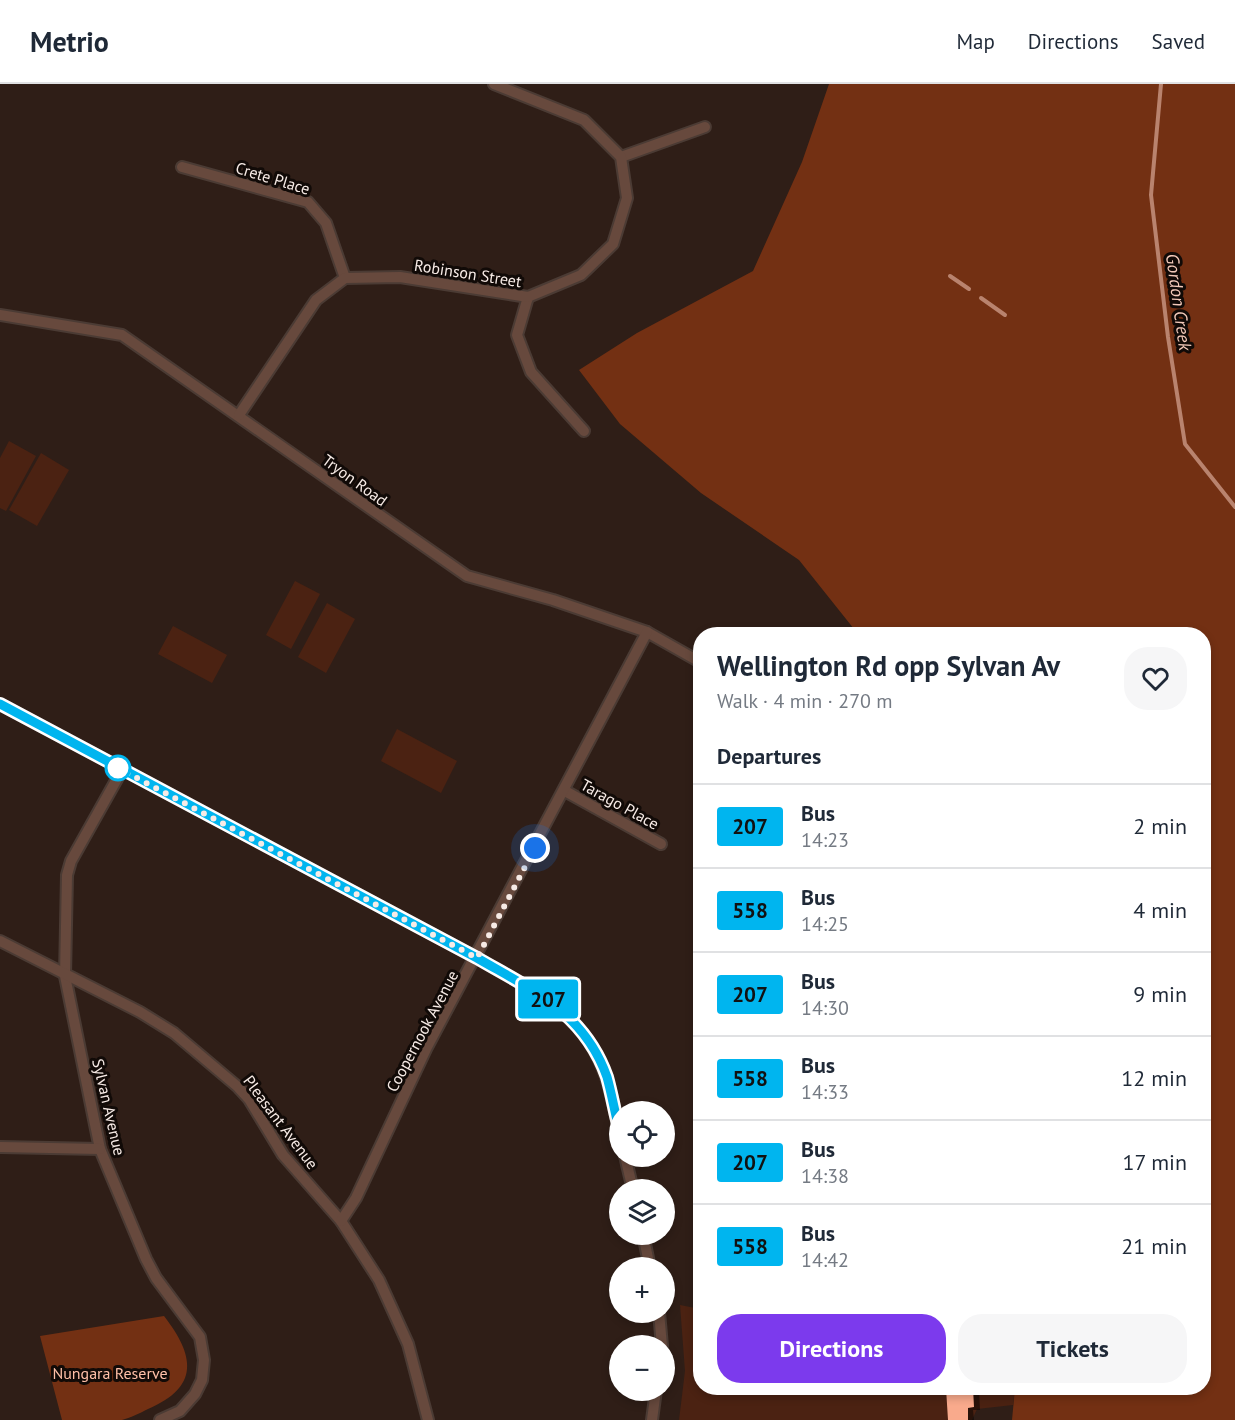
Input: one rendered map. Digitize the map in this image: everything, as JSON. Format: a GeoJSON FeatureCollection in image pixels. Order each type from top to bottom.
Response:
{"type":"FeatureCollection","features":[{"type":"Feature","properties":{"kind":"street"},"geometry":{"type":"LineString","coordinates":[[494,84],[584,120],[621,157],[705,127]]}},
{"type":"Feature","properties":{"kind":"street","name":"Robinson Street"},"geometry":{"type":"LineString","coordinates":[[345,278],[400,277],[528,297],[581,275],[612,244],[627,198],[621,157]]}},
{"type":"Feature","properties":{"kind":"street","name":"Crete Place"},"geometry":{"type":"LineString","coordinates":[[182,167],[308,202],[326,224],[345,278]]}},
{"type":"Feature","properties":{"kind":"street"},"geometry":{"type":"LineString","coordinates":[[239,415],[316,300],[345,278]]}},
{"type":"Feature","properties":{"kind":"street"},"geometry":{"type":"LineString","coordinates":[[528,297],[517,335],[531,372],[584,431]]}},
{"type":"Feature","properties":{"kind":"street","name":"Tryon Road"},"geometry":{"type":"LineString","coordinates":[[0,315],[122,335],[467,576],[553,600],[647,632],[693,658]]}},
{"type":"Feature","properties":{"kind":"street","name":"Coopernook Avenue"},"geometry":{"type":"LineString","coordinates":[[341,1221],[356,1198],[426,1049],[477,958],[647,632]]}},
{"type":"Feature","properties":{"kind":"street"},"geometry":{"type":"LineString","coordinates":[[0,704],[477,958],[551,1001],[575,1021],[591,1045],[607,1078],[613,1101]]}},
{"type":"Feature","properties":{"kind":"street","name":"Sylvan Avenue"},"geometry":{"type":"LineString","coordinates":[[122,770],[70,861],[67,875],[65,976],[100,1149],[156,1278],[200,1337],[204,1360],[198,1387],[180,1411],[160,1420]]}},
{"type":"Feature","properties":{"kind":"street","name":"Tarago Place"},"geometry":{"type":"LineString","coordinates":[[565,790],[661,844]]}},
{"type":"Feature","properties":{"kind":"street","name":"Pleasant Avenue"},"geometry":{"type":"LineString","coordinates":[[0,941],[65,976],[140,1012],[174,1033],[220,1070],[249,1099],[284,1155],[341,1221],[379,1280],[408,1344],[428,1420]]}},
{"type":"Feature","properties":{"kind":"street"},"geometry":{"type":"LineString","coordinates":[[0,1147],[100,1149]]}},
{"type":"Feature","properties":{"kind":"street"},"geometry":{"type":"LineString","coordinates":[[652,1420],[655,1401]]}},
{"type":"Feature","properties":{"kind":"shaded area"},"geometry":{"type":"Polygon","coordinates":[[[9,441],[36,456],[6,511],[0,508],[0,458],[9,441]]]}},
{"type":"Feature","properties":{"kind":"shaded area"},"geometry":{"type":"Polygon","coordinates":[[[41,453],[69,470],[37,526],[9,510],[41,453]]]}},
{"type":"Feature","properties":{"kind":"shaded area"},"geometry":{"type":"Polygon","coordinates":[[[295,581],[320,594],[291,649],[266,635],[295,581]]]}},
{"type":"Feature","properties":{"kind":"shaded area"},"geometry":{"type":"Polygon","coordinates":[[[327,603],[355,619],[326,673],[298,657],[327,603]]]}},
{"type":"Feature","properties":{"kind":"shaded area"},"geometry":{"type":"Polygon","coordinates":[[[173,626],[227,655],[212,683],[158,654],[173,626]]]}},
{"type":"Feature","properties":{"kind":"shaded area"},"geometry":{"type":"Polygon","coordinates":[[[397,729],[457,761],[441,793],[381,761],[397,729]]]}},
{"type":"Feature","properties":{"kind":"shaded area"},"geometry":{"type":"Polygon","coordinates":[[[680,1305],[693,1308],[693,1395],[1014,1395],[1013,1405],[977,1409],[972,1420],[679,1420],[685,1371],[680,1305]]]}},
{"type":"Feature","properties":{"kind":"green space"},"geometry":{"type":"Polygon","coordinates":[[[829,84],[1235,84],[1235,1420],[1012,1420],[1014,1395],[1211,1395],[1211,627],[852,627],[799,560],[701,493],[620,424],[579,370],[637,333],[753,271],[802,162],[829,84]]]}},
{"type":"Feature","properties":{"kind":"green space","name":"Nungara Reserve"},"geometry":{"type":"Polygon","coordinates":[[[164,1316],[182,1344],[186,1357],[187,1369],[184,1380],[177,1391],[165,1400],[122,1420],[62,1420],[40,1336],[164,1316]]]}},
{"type":"Feature","properties":{"kind":"building"},"geometry":{"type":"Polygon","coordinates":[[[946,1395],[973,1395],[974,1407],[968,1408],[968,1420],[948,1420],[946,1395]]]}},
{"type":"Feature","properties":{"kind":"waterway","name":"Gordon Creek"},"geometry":{"type":"LineString","coordinates":[[1161,84],[1151,195],[1168,337],[1185,444],[1235,507]]}},
{"type":"Feature","properties":{"kind":"waterway"},"geometry":{"type":"LineString","coordinates":[[950,276],[969,289]]}},
{"type":"Feature","properties":{"kind":"waterway"},"geometry":{"type":"LineString","coordinates":[[981,298],[1005,315]]}},
{"type":"Feature","properties":{"kind":"bus line","name":"207"},"geometry":{"type":"LineString","coordinates":[[0,704],[477,958],[551,1001],[575,1021],[597,1055],[607,1078],[613,1101]]}},
{"type":"Feature","properties":{"kind":"route"},"geometry":{"type":"LineString","coordinates":[[118,768],[477,958],[535,848]]}}]}
